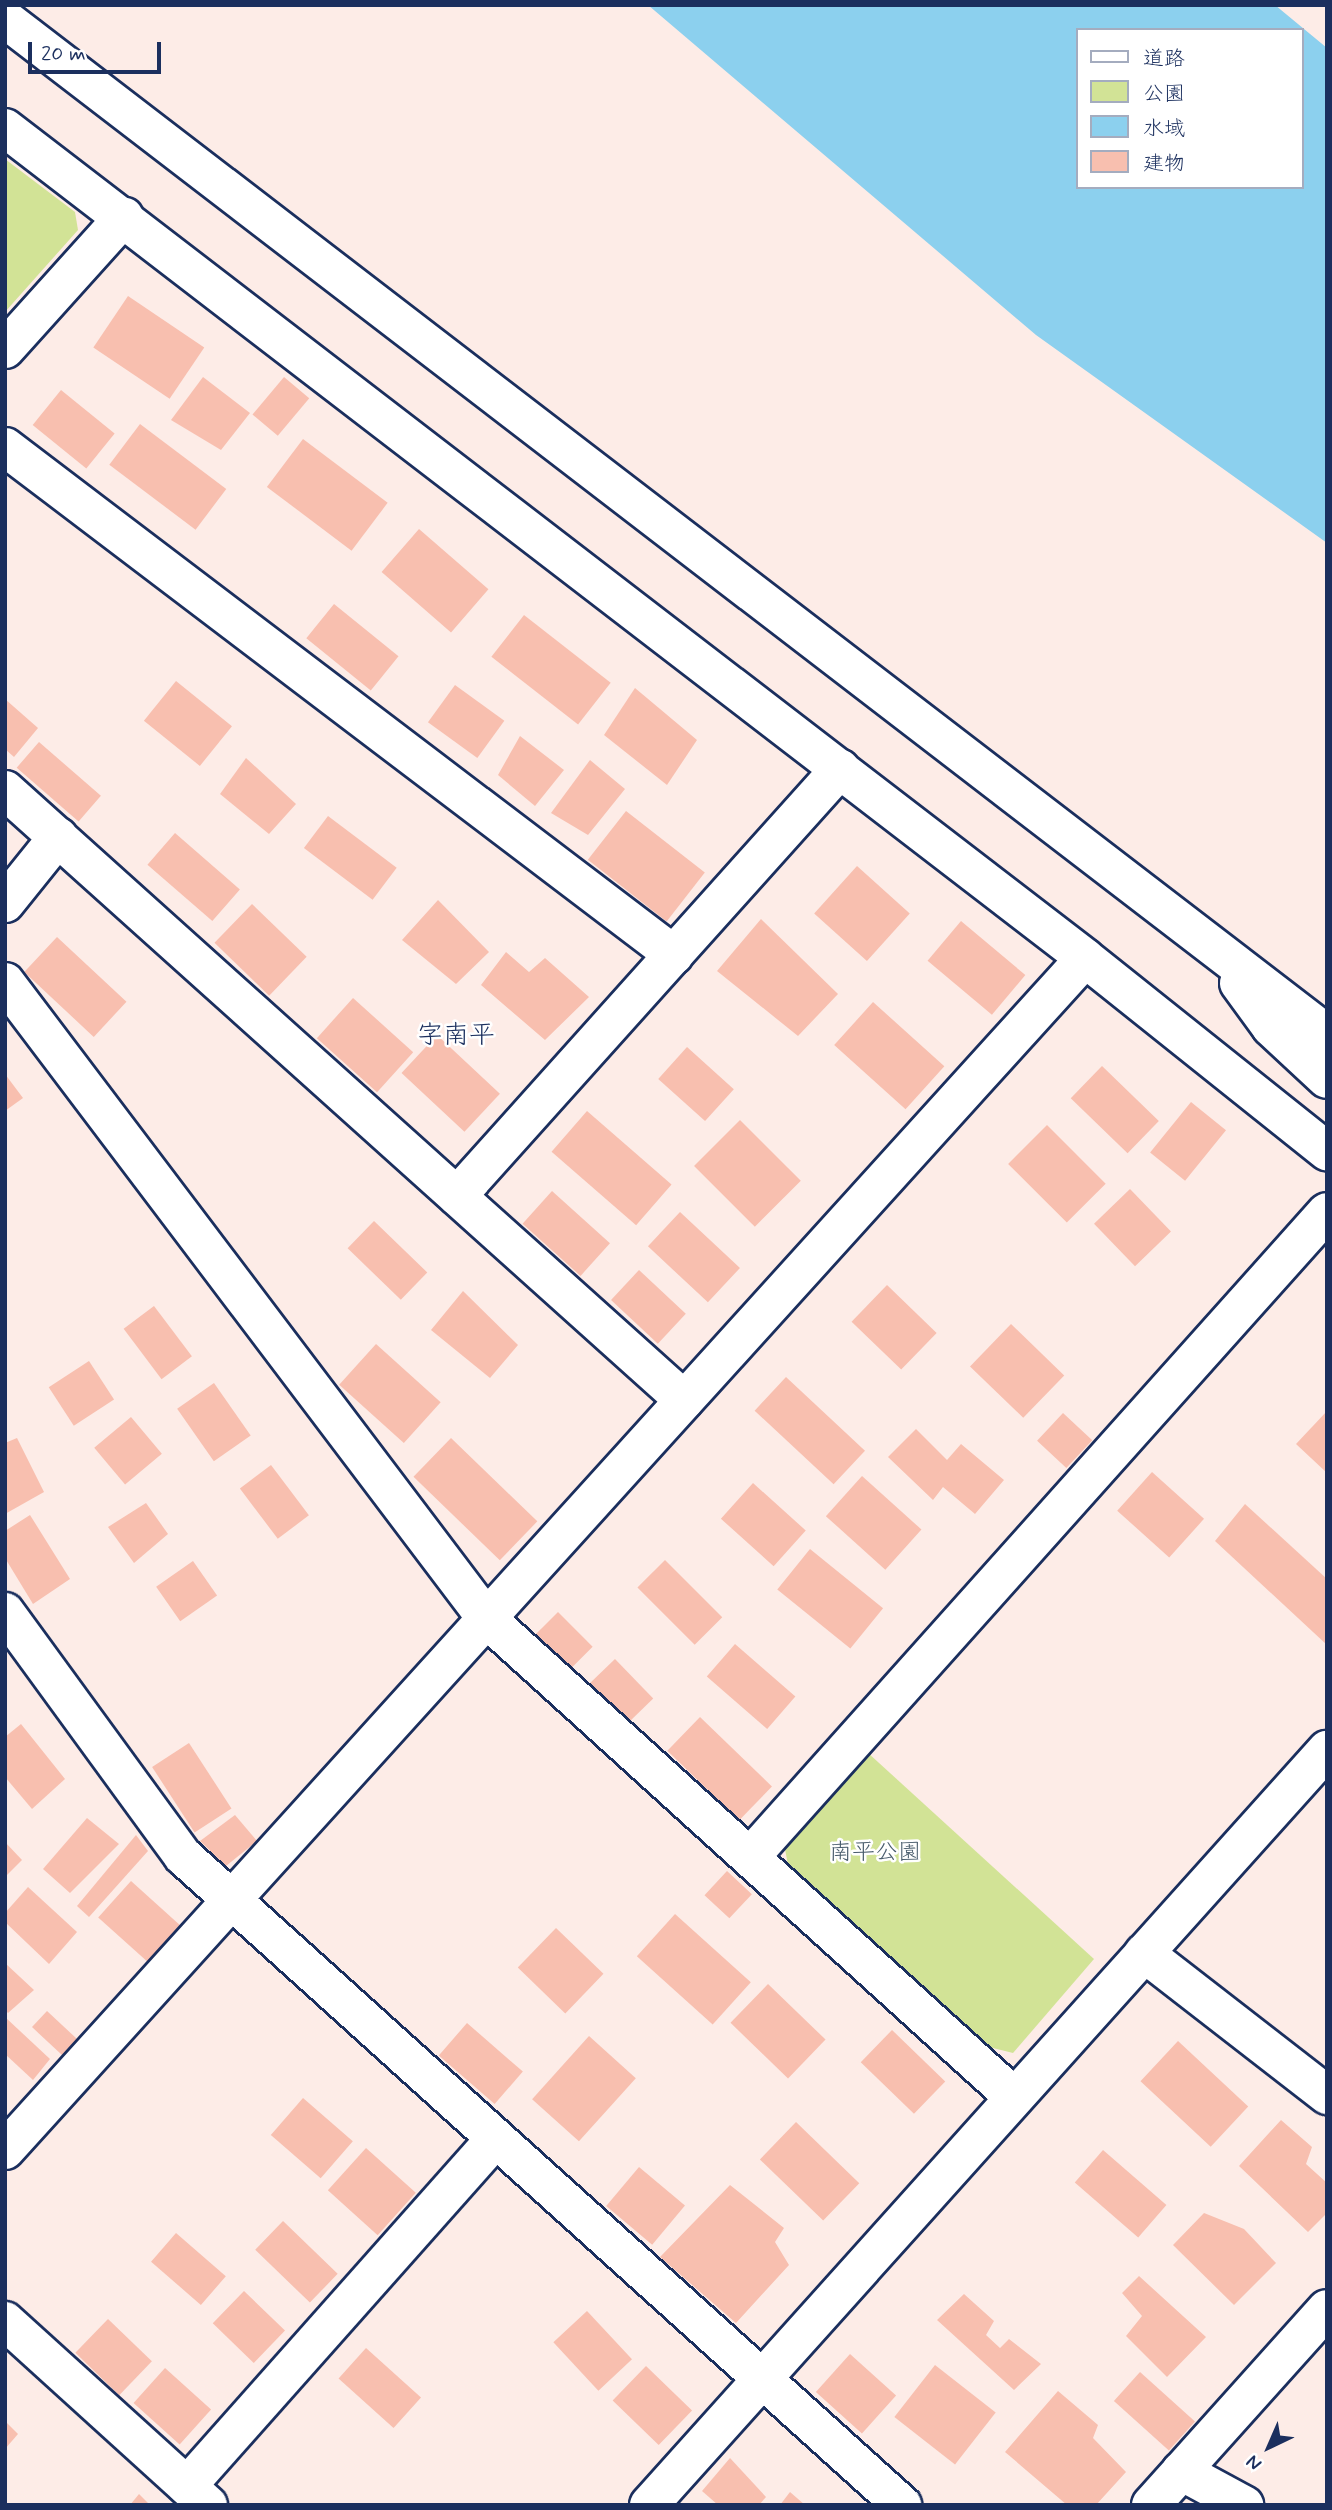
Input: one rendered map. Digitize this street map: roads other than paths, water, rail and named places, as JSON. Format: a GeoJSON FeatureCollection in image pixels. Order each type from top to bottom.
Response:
{"type":"FeatureCollection","features":[{"type":"Feature","properties":{"kind":"street"},"geometry":{"type":"LineString","coordinates":[[5,19],[1327,1034]]}},
{"type":"Feature","properties":{"kind":"street"},"geometry":{"type":"LineString","coordinates":[[5,128],[840,769],[1327,1151]]}},
{"type":"Feature","properties":{"kind":"street"},"geometry":{"type":"LineString","coordinates":[[5,349],[124,217]]}},
{"type":"Feature","properties":{"kind":"street"},"geometry":{"type":"LineString","coordinates":[[5,447],[674,955]]}},
{"type":"Feature","properties":{"kind":"street"},"geometry":{"type":"LineString","coordinates":[[457,1196],[840,769]]}},
{"type":"Feature","properties":{"kind":"street"},"geometry":{"type":"LineString","coordinates":[[5,790],[684,1400]]}},
{"type":"Feature","properties":{"kind":"street"},"geometry":{"type":"LineString","coordinates":[[5,903],[58,837]]}},
{"type":"Feature","properties":{"kind":"street"},"geometry":{"type":"LineString","coordinates":[[1212,946],[1271,1027],[1327,1079]]}},
{"type":"Feature","properties":{"kind":"street"},"geometry":{"type":"LineString","coordinates":[[5,2150],[1084,958]]}},
{"type":"Feature","properties":{"kind":"street"},"geometry":{"type":"LineString","coordinates":[[5,982],[487,1619],[1014,2097]]}},
{"type":"Feature","properties":{"kind":"street"},"geometry":{"type":"LineString","coordinates":[[750,1857],[1327,1212]]}},
{"type":"Feature","properties":{"kind":"street"},"geometry":{"type":"LineString","coordinates":[[5,1612],[183,1856],[902,2505]]}},
{"type":"Feature","properties":{"kind":"street"},"geometry":{"type":"LineString","coordinates":[[649,2505],[1327,1749]]}},
{"type":"Feature","properties":{"kind":"street"},"geometry":{"type":"LineString","coordinates":[[1144,1953],[1327,2095]]}},
{"type":"Feature","properties":{"kind":"street"},"geometry":{"type":"LineString","coordinates":[[5,2321],[197,2495],[495,2138]]}},
{"type":"Feature","properties":{"kind":"street"},"geometry":{"type":"LineString","coordinates":[[1151,2505],[1327,2309]]}},
{"type":"Feature","properties":{"kind":"street"},"geometry":{"type":"LineString","coordinates":[[1181,2472],[1244,2505]]}},
{"type":"Feature","properties":{"kind":"water"},"geometry":{"type":"Polygon","coordinates":[[[648,5],[1275,5],[1303,28],[1076,28],[1076,189],[1304,189],[1304,29],[1327,48],[1327,543],[1036,335],[648,5]]]}},
{"type":"Feature","properties":{"kind":"district","name":"字南平"},"geometry":{"type":"Point","coordinates":[456,1037]}},
{"type":"Feature","properties":{"kind":"park label","name":"南平公園"},"geometry":{"type":"Point","coordinates":[875,1853]}}]}
